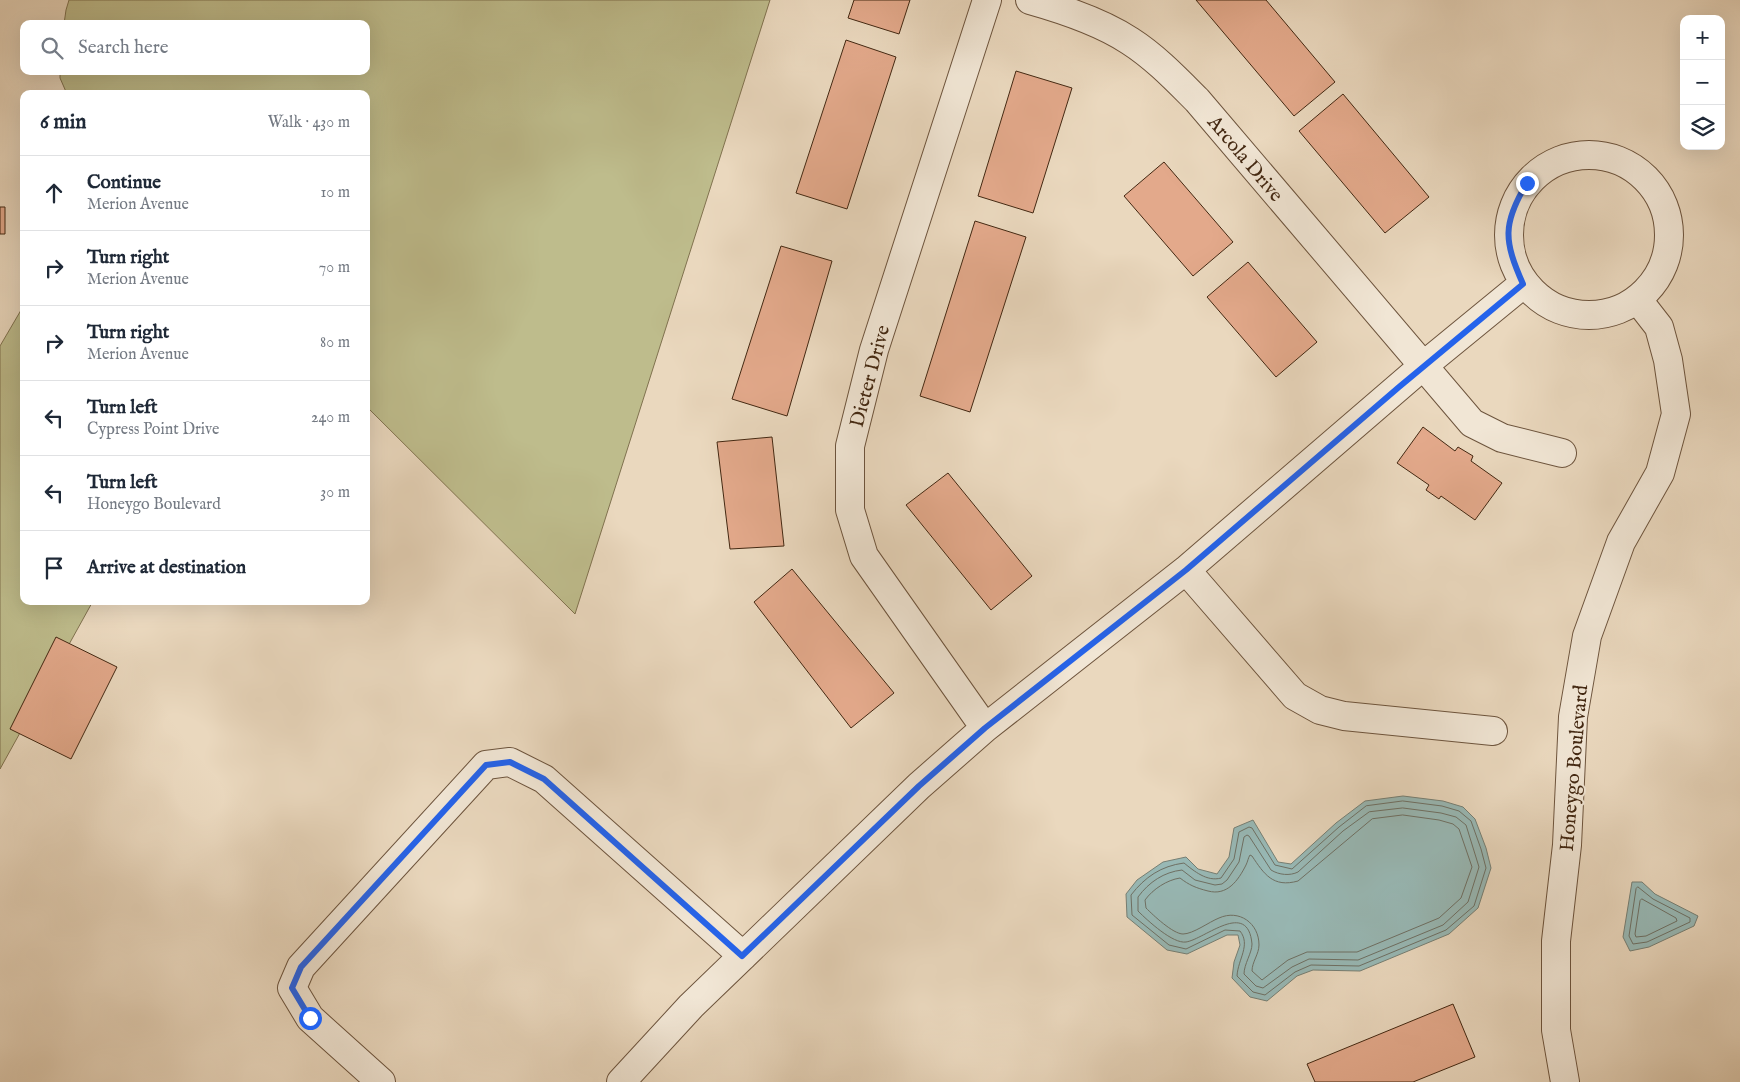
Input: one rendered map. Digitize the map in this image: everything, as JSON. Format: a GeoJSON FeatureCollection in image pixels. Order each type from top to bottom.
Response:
{"type":"FeatureCollection","features":[{"type":"Feature","properties":{"kind":"street","name":"Dieter Drive"},"geometry":{"type":"LineString","coordinates":[[985,728],[864,556],[850,510],[850,446],[874,350],[987,0]]}},
{"type":"Feature","properties":{"kind":"street","name":"Arcola Drive"},"geometry":{"type":"LineString","coordinates":[[1030,0],[1053,6],[1130,40],[1165,68],[1197,100],[1472,423],[1502,438],[1562,453]]}},
{"type":"Feature","properties":{"kind":"street"},"geometry":{"type":"LineString","coordinates":[[1599,155],[1628,165],[1647,179],[1663,201],[1670,228],[1668,255],[1657,280],[1638,300],[1615,312],[1589,316],[1564,312],[1540,300],[1523,284],[1511,257],[1508,231],[1514,205],[1527,183],[1547,166],[1572,156],[1599,155]]}},
{"type":"Feature","properties":{"kind":"street"},"geometry":{"type":"LineString","coordinates":[[620,1082],[690,1006],[919,786],[985,728],[1186,570],[1424,366],[1523,284]]}},
{"type":"Feature","properties":{"kind":"street","name":"Honeygo Boulevard"},"geometry":{"type":"LineString","coordinates":[[1565,1082],[1556,1030],[1556,941],[1567,845],[1573,717],[1587,636],[1621,542],[1660,473],[1676,414],[1668,360],[1659,328],[1638,300]]}},
{"type":"Feature","properties":{"kind":"street"},"geometry":{"type":"LineString","coordinates":[[1186,570],[1295,696],[1320,710],[1344,716],[1493,731]]}},
{"type":"Feature","properties":{"kind":"street"},"geometry":{"type":"LineString","coordinates":[[381,1082],[310,1018],[292,988],[301,967],[486,765],[510,762],[544,779],[742,956]]}},
{"type":"Feature","properties":{"kind":"shaded area"},"geometry":{"type":"Polygon","coordinates":[[[69,0],[770,0],[575,614],[370,410],[370,90],[65,90],[60,78],[60,75],[370,75],[370,20],[65,20],[69,0]]]}},
{"type":"Feature","properties":{"kind":"shaded area"},"geometry":{"type":"Polygon","coordinates":[[[20,312],[20,605],[91,605],[0,769],[0,346],[20,312]]]}},
{"type":"Feature","properties":{"kind":"water"},"geometry":{"type":"Polygon","coordinates":[[[1403,796],[1443,801],[1463,807],[1475,819],[1486,848],[1491,868],[1478,908],[1449,934],[1360,971],[1313,970],[1297,976],[1267,1001],[1250,997],[1232,978],[1234,962],[1240,945],[1238,935],[1227,935],[1187,954],[1167,950],[1127,917],[1126,894],[1137,880],[1163,862],[1186,857],[1198,869],[1217,874],[1229,857],[1234,828],[1253,820],[1278,862],[1291,864],[1336,823],[1365,801],[1403,796]]]}},
{"type":"Feature","properties":{"kind":"water"},"geometry":{"type":"Polygon","coordinates":[[[1632,882],[1642,882],[1655,894],[1698,916],[1694,926],[1649,947],[1630,951],[1623,937],[1632,882]]]}},
{"type":"Feature","properties":{"kind":"building"},"geometry":{"type":"Polygon","coordinates":[[[854,0],[910,0],[899,34],[848,18],[854,0]]]}},
{"type":"Feature","properties":{"kind":"building"},"geometry":{"type":"Polygon","coordinates":[[[1196,0],[1266,0],[1335,82],[1294,116],[1196,0]]]}},
{"type":"Feature","properties":{"kind":"building"},"geometry":{"type":"Polygon","coordinates":[[[846,40],[896,57],[847,209],[796,193],[846,40]]]}},
{"type":"Feature","properties":{"kind":"building"},"geometry":{"type":"Polygon","coordinates":[[[1016,71],[1072,88],[1033,213],[978,196],[1016,71]]]}},
{"type":"Feature","properties":{"kind":"building"},"geometry":{"type":"Polygon","coordinates":[[[1343,94],[1429,197],[1385,233],[1299,131],[1343,94]]]}},
{"type":"Feature","properties":{"kind":"building"},"geometry":{"type":"Polygon","coordinates":[[[1164,162],[1233,242],[1193,276],[1124,196],[1164,162]]]}},
{"type":"Feature","properties":{"kind":"building"},"geometry":{"type":"Polygon","coordinates":[[[0,207],[5,207],[5,234],[0,234],[0,207]]]}},
{"type":"Feature","properties":{"kind":"building"},"geometry":{"type":"Polygon","coordinates":[[[975,221],[1026,237],[970,412],[920,396],[975,221]]]}},
{"type":"Feature","properties":{"kind":"building"},"geometry":{"type":"Polygon","coordinates":[[[781,246],[832,261],[787,416],[732,399],[781,246]]]}},
{"type":"Feature","properties":{"kind":"building"},"geometry":{"type":"Polygon","coordinates":[[[1248,262],[1317,342],[1276,377],[1207,297],[1248,262]]]}},
{"type":"Feature","properties":{"kind":"building"},"geometry":{"type":"Polygon","coordinates":[[[1423,427],[1455,451],[1458,447],[1473,456],[1471,461],[1502,483],[1475,520],[1441,496],[1439,499],[1426,490],[1429,485],[1397,463],[1423,427]]]}},
{"type":"Feature","properties":{"kind":"building"},"geometry":{"type":"Polygon","coordinates":[[[772,437],[784,546],[730,549],[717,442],[772,437]]]}},
{"type":"Feature","properties":{"kind":"building"},"geometry":{"type":"Polygon","coordinates":[[[948,473],[1032,576],[991,610],[906,505],[948,473]]]}},
{"type":"Feature","properties":{"kind":"building"},"geometry":{"type":"Polygon","coordinates":[[[792,569],[894,693],[851,728],[754,602],[792,569]]]}},
{"type":"Feature","properties":{"kind":"building"},"geometry":{"type":"Polygon","coordinates":[[[56,637],[117,667],[71,759],[10,729],[56,637]]]}},
{"type":"Feature","properties":{"kind":"building"},"geometry":{"type":"Polygon","coordinates":[[[1453,1004],[1475,1057],[1413,1082],[1315,1082],[1307,1064],[1453,1004]]]}},
{"type":"Feature","properties":{"kind":"route"},"geometry":{"type":"LineString","coordinates":[[310,1018],[292,988],[301,967],[486,765],[510,762],[544,779],[742,956],[919,786],[985,728],[1186,570],[1399,387],[1523,284],[1511,257],[1508,231],[1514,205],[1527,183]]}}]}
